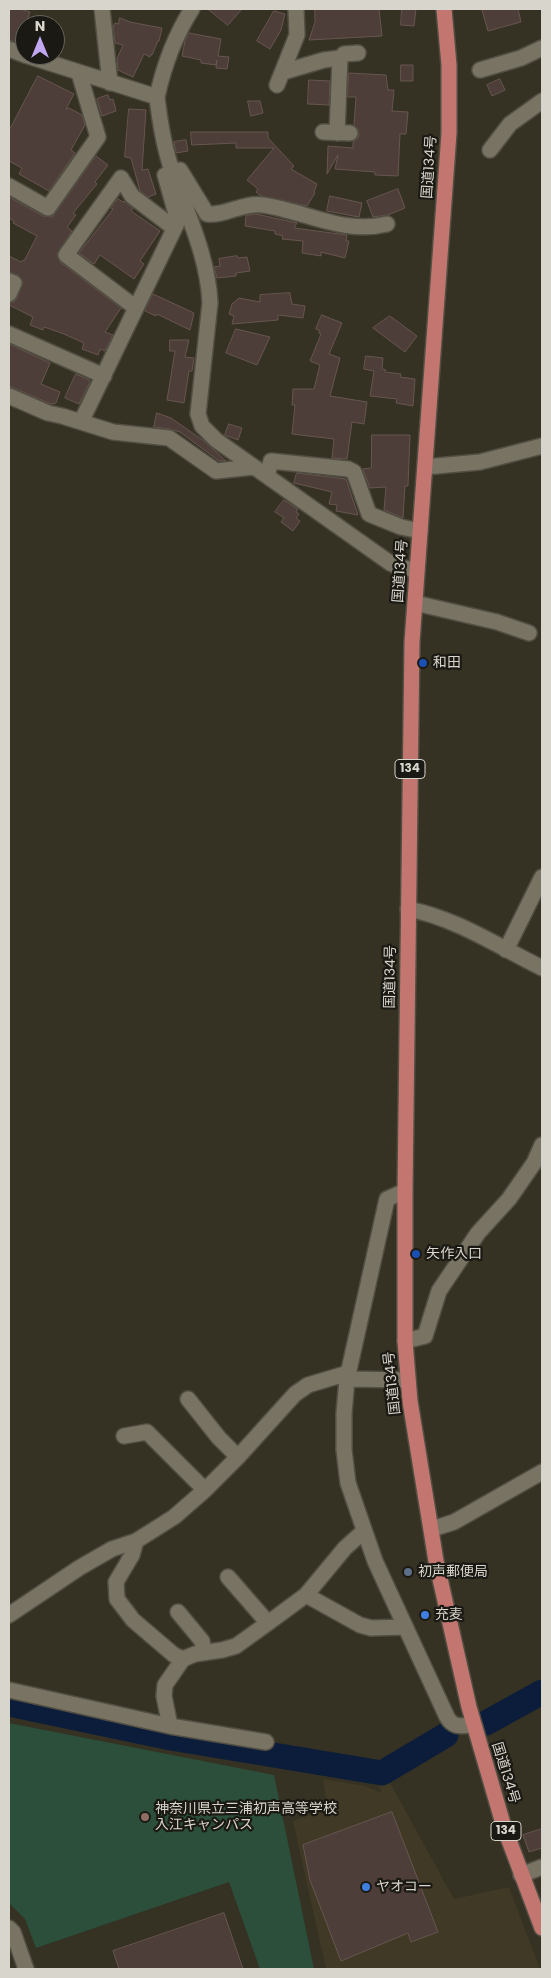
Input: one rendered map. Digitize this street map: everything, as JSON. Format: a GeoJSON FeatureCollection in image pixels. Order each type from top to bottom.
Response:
{"type":"FeatureCollection","features":[{"type":"Feature","properties":{"kind":"highway","name":"国道134号"},"geometry":{"type":"LineString","coordinates":[[444,9],[449,65],[449,133],[414,603],[408,909],[405,1341],[408,1380],[443,1594],[473,1725],[521,1875],[542,1928]]}},
{"type":"Feature","properties":{"kind":"street"},"geometry":{"type":"LineString","coordinates":[[102,9],[110,83]]}},
{"type":"Feature","properties":{"kind":"street"},"geometry":{"type":"LineString","coordinates":[[192,9],[172,44],[157,97],[162,130],[172,172],[191,220],[209,285],[210,303],[198,414],[202,426],[216,440],[390,562],[402,568],[416,570]]}},
{"type":"Feature","properties":{"kind":"street"},"geometry":{"type":"LineString","coordinates":[[296,9],[297,35],[280,78],[324,60],[340,58],[344,54],[358,53]]}},
{"type":"Feature","properties":{"kind":"street"},"geometry":{"type":"LineString","coordinates":[[480,70],[521,58],[542,48]]}},
{"type":"Feature","properties":{"kind":"street"},"geometry":{"type":"LineString","coordinates":[[337,133],[340,58]]}},
{"type":"Feature","properties":{"kind":"street"},"geometry":{"type":"LineString","coordinates":[[54,65],[157,97]]}},
{"type":"Feature","properties":{"kind":"street"},"geometry":{"type":"LineString","coordinates":[[9,186],[48,208],[98,137],[80,74]]}},
{"type":"Feature","properties":{"kind":"street"},"geometry":{"type":"LineString","coordinates":[[490,150],[510,124],[542,101]]}},
{"type":"Feature","properties":{"kind":"street"},"geometry":{"type":"LineString","coordinates":[[81,422],[178,221],[165,176],[180,170],[207,214],[215,214],[245,205],[262,205],[348,227],[371,228],[387,224]]}},
{"type":"Feature","properties":{"kind":"street"},"geometry":{"type":"LineString","coordinates":[[136,308],[66,256],[121,178],[132,196],[174,228]]}},
{"type":"Feature","properties":{"kind":"street"},"geometry":{"type":"LineString","coordinates":[[9,281],[14,283],[9,294]]}},
{"type":"Feature","properties":{"kind":"street"},"geometry":{"type":"LineString","coordinates":[[9,334],[104,376]]}},
{"type":"Feature","properties":{"kind":"street"},"geometry":{"type":"LineString","coordinates":[[9,396],[48,413],[113,432],[169,438],[216,471],[254,467]]}},
{"type":"Feature","properties":{"kind":"street"},"geometry":{"type":"LineString","coordinates":[[425,467],[480,462],[542,446]]}},
{"type":"Feature","properties":{"kind":"street"},"geometry":{"type":"LineString","coordinates":[[267,476],[272,461],[348,469],[354,472],[369,514],[420,531]]}},
{"type":"Feature","properties":{"kind":"street"},"geometry":{"type":"LineString","coordinates":[[414,603],[497,622],[529,633]]}},
{"type":"Feature","properties":{"kind":"street"},"geometry":{"type":"LineString","coordinates":[[506,950],[542,877]]}},
{"type":"Feature","properties":{"kind":"street"},"geometry":{"type":"LineString","coordinates":[[408,909],[425,912],[462,927],[542,968]]}},
{"type":"Feature","properties":{"kind":"street"},"geometry":{"type":"LineString","coordinates":[[405,1341],[425,1336],[439,1291],[478,1233],[509,1199],[534,1163],[542,1145]]}},
{"type":"Feature","properties":{"kind":"street"},"geometry":{"type":"LineString","coordinates":[[405,1191],[387,1199],[347,1376],[344,1450],[348,1483],[364,1531],[405,1627],[451,1723],[458,1726],[473,1725]]}},
{"type":"Feature","properties":{"kind":"street"},"geometry":{"type":"LineString","coordinates":[[9,1615],[78,1568],[112,1549],[136,1541],[174,1517],[205,1490],[238,1457],[295,1394],[308,1385],[347,1376],[408,1380]]}},
{"type":"Feature","properties":{"kind":"street"},"geometry":{"type":"LineString","coordinates":[[188,1399],[219,1438],[238,1457]]}},
{"type":"Feature","properties":{"kind":"street"},"geometry":{"type":"LineString","coordinates":[[124,1436],[147,1432],[205,1490]]}},
{"type":"Feature","properties":{"kind":"street"},"geometry":{"type":"LineString","coordinates":[[432,1529],[454,1522],[542,1472]]}},
{"type":"Feature","properties":{"kind":"street"},"geometry":{"type":"LineString","coordinates":[[170,1726],[164,1696],[165,1685],[183,1659],[195,1654],[236,1646],[306,1595],[344,1548],[364,1531]]}},
{"type":"Feature","properties":{"kind":"street"},"geometry":{"type":"LineString","coordinates":[[136,1541],[132,1555],[116,1582],[117,1599],[133,1620],[174,1655],[183,1659]]}},
{"type":"Feature","properties":{"kind":"street"},"geometry":{"type":"LineString","coordinates":[[228,1577],[268,1623]]}},
{"type":"Feature","properties":{"kind":"street"},"geometry":{"type":"LineString","coordinates":[[306,1595],[360,1625],[371,1628],[405,1627]]}},
{"type":"Feature","properties":{"kind":"street"},"geometry":{"type":"LineString","coordinates":[[178,1612],[202,1642],[204,1652]]}},
{"type":"Feature","properties":{"kind":"street"},"geometry":{"type":"LineString","coordinates":[[9,1690],[170,1726],[266,1742]]}},
{"type":"Feature","properties":{"kind":"street"},"geometry":{"type":"LineString","coordinates":[[521,1875],[542,1867]]}},
{"type":"Feature","properties":{"kind":"street"},"geometry":{"type":"LineString","coordinates":[[9,1928],[13,1932],[26,1969]]}},
{"type":"Feature","properties":{"kind":"shaded area"},"geometry":{"type":"Polygon","coordinates":[[[323,1779],[365,1786],[382,1793],[378,1785],[388,1779],[454,1899],[509,1887],[540,1969],[326,1969],[293,1821],[327,1808],[323,1779]]]}},
{"type":"Feature","properties":{"kind":"green space","name":"神奈川県立三浦初声高等学校 入江キャンパス"},"geometry":{"type":"Polygon","coordinates":[[[9,1723],[274,1775],[314,1969],[260,1969],[229,1882],[36,1948],[25,1919],[9,1903],[9,1723]]]}},
{"type":"Feature","properties":{"kind":"building"},"geometry":{"type":"Polygon","coordinates":[[[10,9],[30,12],[29,15],[15,15],[15,42],[9,40],[10,9]]]}},
{"type":"Feature","properties":{"kind":"building"},"geometry":{"type":"Polygon","coordinates":[[[208,9],[242,9],[228,25],[208,9]]]}},
{"type":"Feature","properties":{"kind":"building"},"geometry":{"type":"Polygon","coordinates":[[[315,9],[379,9],[382,36],[309,40],[315,22],[315,9]]]}},
{"type":"Feature","properties":{"kind":"building"},"geometry":{"type":"Polygon","coordinates":[[[402,9],[416,9],[414,26],[401,25],[402,9]]]}},
{"type":"Feature","properties":{"kind":"building"},"geometry":{"type":"Polygon","coordinates":[[[518,9],[521,22],[488,31],[482,10],[518,9]]]}},
{"type":"Feature","properties":{"kind":"building"},"geometry":{"type":"Polygon","coordinates":[[[274,11],[285,14],[281,30],[270,49],[257,41],[274,11]]]}},
{"type":"Feature","properties":{"kind":"building"},"geometry":{"type":"Polygon","coordinates":[[[120,18],[130,22],[162,28],[159,41],[152,55],[150,57],[144,54],[133,77],[118,70],[117,59],[123,45],[115,43],[113,27],[115,23],[118,24],[120,18]]]}},
{"type":"Feature","properties":{"kind":"building"},"geometry":{"type":"Polygon","coordinates":[[[189,33],[221,39],[218,56],[229,57],[227,69],[216,68],[217,60],[216,65],[201,63],[201,60],[182,56],[189,33]]]}},
{"type":"Feature","properties":{"kind":"building"},"geometry":{"type":"Polygon","coordinates":[[[401,65],[413,65],[413,81],[401,81],[401,65]]]}},
{"type":"Feature","properties":{"kind":"building"},"geometry":{"type":"Polygon","coordinates":[[[349,73],[386,75],[388,90],[394,90],[392,111],[408,112],[406,134],[400,134],[398,176],[375,175],[375,172],[335,169],[338,155],[327,174],[328,146],[353,148],[353,142],[358,138],[359,134],[358,129],[354,125],[356,97],[348,97],[349,73]]]}},
{"type":"Feature","properties":{"kind":"building"},"geometry":{"type":"Polygon","coordinates":[[[38,76],[74,94],[66,109],[69,108],[82,115],[85,125],[71,150],[75,153],[49,191],[19,174],[22,168],[9,161],[9,131],[38,76]]]}},
{"type":"Feature","properties":{"kind":"building"},"geometry":{"type":"Polygon","coordinates":[[[500,79],[505,90],[492,96],[487,85],[500,79]]]}},
{"type":"Feature","properties":{"kind":"building"},"geometry":{"type":"Polygon","coordinates":[[[309,80],[330,81],[329,105],[308,104],[309,80]]]}},
{"type":"Feature","properties":{"kind":"building"},"geometry":{"type":"Polygon","coordinates":[[[108,95],[110,100],[113,99],[116,111],[102,116],[97,99],[108,95]]]}},
{"type":"Feature","properties":{"kind":"building"},"geometry":{"type":"Polygon","coordinates":[[[248,101],[260,101],[263,113],[251,116],[248,101]]]}},
{"type":"Feature","properties":{"kind":"building"},"geometry":{"type":"Polygon","coordinates":[[[129,109],[146,110],[142,170],[148,169],[156,194],[148,197],[140,191],[131,158],[125,157],[129,109]]]}},
{"type":"Feature","properties":{"kind":"building"},"geometry":{"type":"Polygon","coordinates":[[[191,132],[268,132],[268,138],[294,166],[291,169],[317,184],[315,193],[307,206],[261,196],[256,192],[258,189],[247,180],[274,148],[236,148],[236,143],[192,145],[191,132]]]}},
{"type":"Feature","properties":{"kind":"building"},"geometry":{"type":"Polygon","coordinates":[[[186,140],[188,151],[176,153],[174,142],[186,140]]]}},
{"type":"Feature","properties":{"kind":"building"},"geometry":{"type":"Polygon","coordinates":[[[96,156],[108,165],[95,182],[97,184],[73,213],[76,215],[67,227],[72,231],[57,254],[60,262],[121,308],[105,332],[113,335],[105,351],[100,349],[98,355],[82,349],[84,343],[64,334],[44,327],[43,330],[30,325],[33,317],[9,305],[9,303],[14,302],[17,298],[23,282],[18,275],[9,272],[9,256],[21,262],[24,261],[37,236],[13,223],[14,221],[9,218],[9,197],[43,216],[52,217],[96,156]]]}},
{"type":"Feature","properties":{"kind":"building"},"geometry":{"type":"Polygon","coordinates":[[[398,189],[405,208],[388,215],[373,217],[367,201],[398,189]]]}},
{"type":"Feature","properties":{"kind":"building"},"geometry":{"type":"Polygon","coordinates":[[[330,196],[362,203],[359,217],[327,211],[330,196]]]}},
{"type":"Feature","properties":{"kind":"building"},"geometry":{"type":"Polygon","coordinates":[[[118,199],[124,201],[133,208],[131,211],[160,231],[140,261],[144,264],[134,279],[100,255],[94,264],[79,253],[113,209],[111,208],[118,199]]]}},
{"type":"Feature","properties":{"kind":"building"},"geometry":{"type":"Polygon","coordinates":[[[256,214],[297,223],[294,228],[347,235],[346,241],[349,241],[345,258],[321,252],[321,256],[302,253],[303,241],[282,239],[283,236],[275,234],[275,231],[245,226],[246,216],[256,214]]]}},
{"type":"Feature","properties":{"kind":"building"},"geometry":{"type":"Polygon","coordinates":[[[237,256],[238,258],[247,257],[250,271],[236,273],[236,276],[217,278],[214,267],[220,266],[219,259],[237,256]]]}},
{"type":"Feature","properties":{"kind":"building"},"geometry":{"type":"Polygon","coordinates":[[[290,293],[292,304],[305,306],[303,318],[278,315],[278,320],[232,324],[234,316],[229,314],[232,304],[239,298],[260,302],[260,295],[290,293]]]}},
{"type":"Feature","properties":{"kind":"building"},"geometry":{"type":"Polygon","coordinates":[[[153,294],[194,313],[190,330],[157,314],[156,316],[145,311],[153,294]]]}},
{"type":"Feature","properties":{"kind":"building"},"geometry":{"type":"Polygon","coordinates":[[[322,315],[342,323],[329,354],[340,358],[330,396],[367,402],[364,424],[352,422],[347,459],[332,458],[334,439],[292,434],[295,405],[292,405],[293,389],[314,389],[320,365],[310,361],[321,334],[316,329],[322,315]]]}},
{"type":"Feature","properties":{"kind":"building"},"geometry":{"type":"Polygon","coordinates":[[[390,316],[417,336],[405,352],[373,328],[390,316]]]}},
{"type":"Feature","properties":{"kind":"building"},"geometry":{"type":"Polygon","coordinates":[[[236,329],[270,337],[257,365],[226,353],[236,329]]]}},
{"type":"Feature","properties":{"kind":"building"},"geometry":{"type":"Polygon","coordinates":[[[170,340],[189,340],[185,357],[194,358],[192,371],[189,371],[184,403],[167,400],[175,351],[170,351],[170,340]]]}},
{"type":"Feature","properties":{"kind":"building"},"geometry":{"type":"Polygon","coordinates":[[[9,344],[50,363],[41,384],[60,392],[56,403],[51,404],[9,386],[9,344]]]}},
{"type":"Feature","properties":{"kind":"building"},"geometry":{"type":"Polygon","coordinates":[[[366,356],[383,358],[382,369],[386,370],[385,372],[401,374],[400,377],[415,379],[413,406],[396,403],[397,399],[370,396],[374,371],[364,369],[366,356]]]}},
{"type":"Feature","properties":{"kind":"building"},"geometry":{"type":"Polygon","coordinates":[[[76,374],[90,382],[79,404],[65,398],[76,374]]]}},
{"type":"Feature","properties":{"kind":"building"},"geometry":{"type":"Polygon","coordinates":[[[157,413],[171,418],[204,441],[226,461],[219,461],[180,432],[154,427],[157,413]]]}},
{"type":"Feature","properties":{"kind":"building"},"geometry":{"type":"Polygon","coordinates":[[[229,424],[242,428],[238,440],[225,435],[229,424]]]}},
{"type":"Feature","properties":{"kind":"building"},"geometry":{"type":"Polygon","coordinates":[[[372,435],[410,435],[408,486],[405,486],[403,518],[384,510],[386,487],[370,488],[363,469],[371,468],[372,435]]]}},
{"type":"Feature","properties":{"kind":"building"},"geometry":{"type":"Polygon","coordinates":[[[297,473],[346,479],[358,515],[336,511],[337,505],[329,504],[332,492],[294,483],[297,473]]]}},
{"type":"Feature","properties":{"kind":"building"},"geometry":{"type":"Polygon","coordinates":[[[284,500],[298,509],[296,512],[299,514],[296,518],[300,521],[293,531],[281,522],[284,518],[275,512],[284,500]]]}},
{"type":"Feature","properties":{"kind":"building"},"geometry":{"type":"Polygon","coordinates":[[[392,1812],[438,1932],[411,1942],[408,1933],[341,1961],[310,1880],[303,1845],[392,1812]]]}},
{"type":"Feature","properties":{"kind":"building"},"geometry":{"type":"Polygon","coordinates":[[[542,1829],[542,1848],[529,1852],[523,1835],[542,1829]]]}},
{"type":"Feature","properties":{"kind":"building"},"geometry":{"type":"Polygon","coordinates":[[[224,1913],[243,1969],[119,1969],[113,1951],[224,1913]]]}},
{"type":"Feature","properties":{"kind":"waterway"},"geometry":{"type":"LineString","coordinates":[[486,1723],[542,1692]]}},
{"type":"Feature","properties":{"kind":"waterway"},"geometry":{"type":"LineString","coordinates":[[9,1704],[171,1738],[382,1773],[446,1735]]}},
{"type":"Feature","properties":{"kind":"place","name":"和田"},"geometry":{"type":"Point","coordinates":[423,663]}},
{"type":"Feature","properties":{"kind":"place","name":"矢作入口"},"geometry":{"type":"Point","coordinates":[416,1254]}},
{"type":"Feature","properties":{"kind":"place","name":"初声郵便局"},"geometry":{"type":"Point","coordinates":[408,1572]}},
{"type":"Feature","properties":{"kind":"place","name":"充麦"},"geometry":{"type":"Point","coordinates":[425,1615]}},
{"type":"Feature","properties":{"kind":"place","name":"神奈川県立三浦初声高等学校 入江キャンパス"},"geometry":{"type":"Point","coordinates":[145,1817]}},
{"type":"Feature","properties":{"kind":"place","name":"ヤオコー"},"geometry":{"type":"Point","coordinates":[366,1887]}}]}
